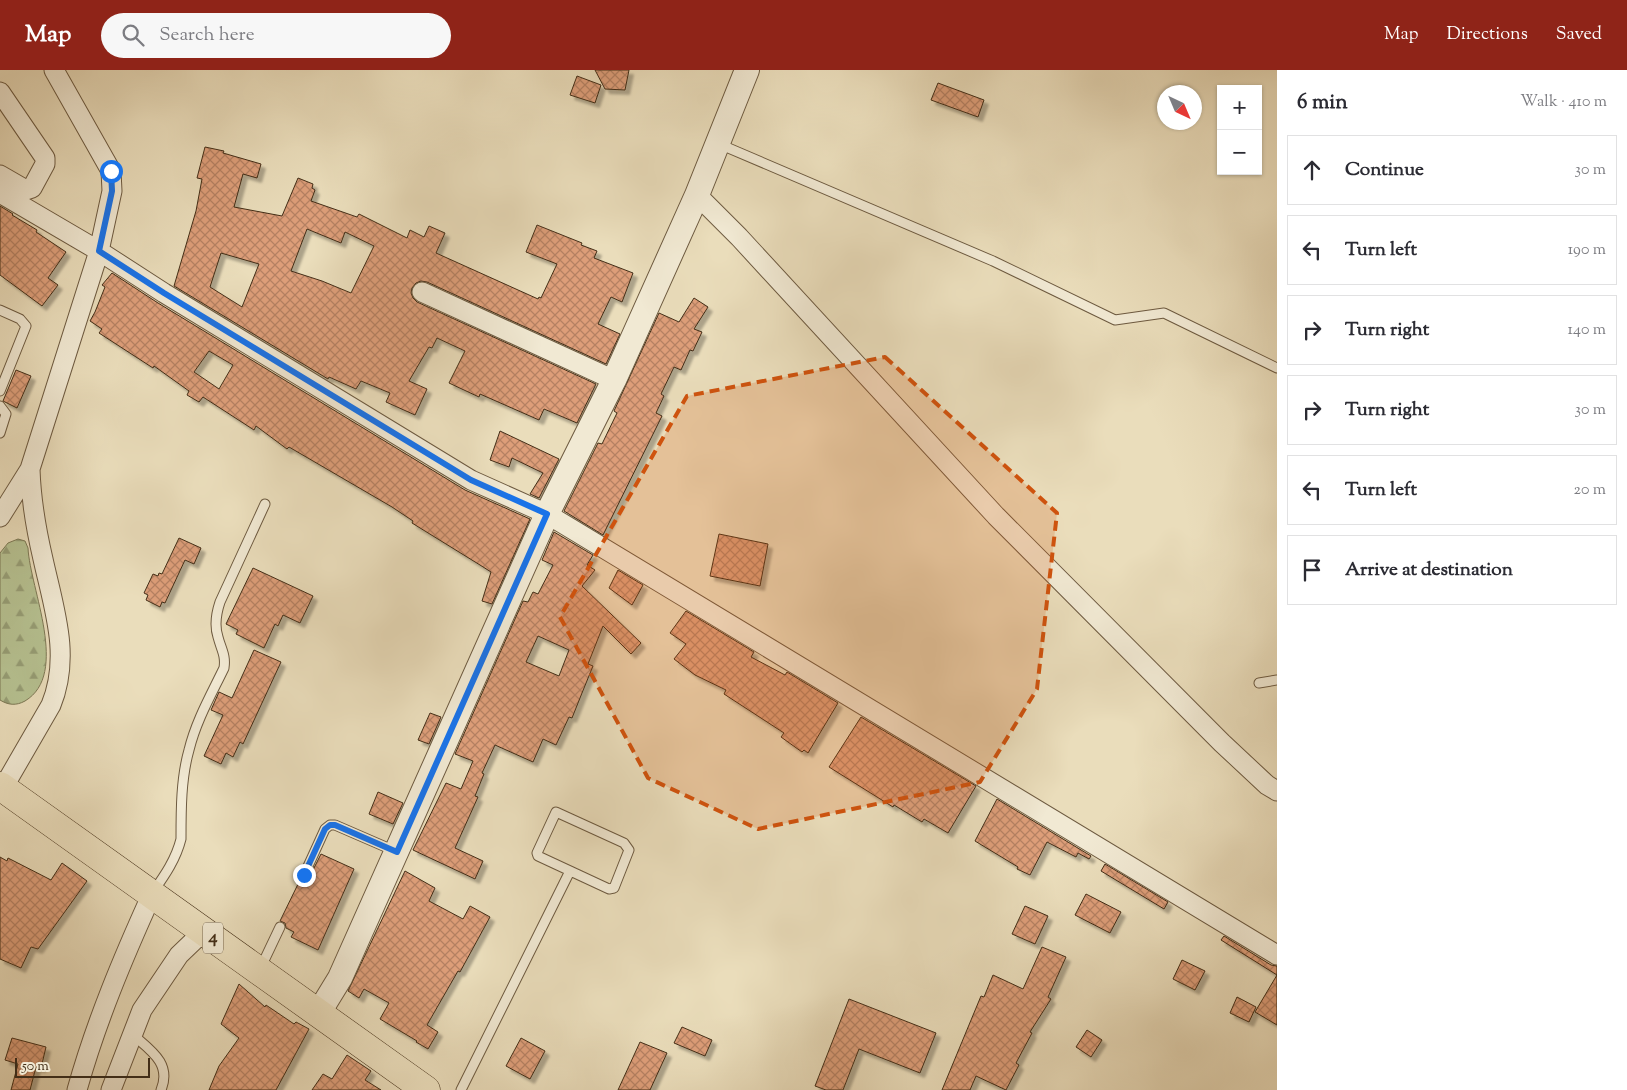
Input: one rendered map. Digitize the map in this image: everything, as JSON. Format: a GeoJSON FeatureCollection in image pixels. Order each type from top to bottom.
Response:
{"type":"FeatureCollection","features":[{"type":"Feature","properties":{"kind":"highway","name":"4"},"geometry":{"type":"LineString","coordinates":[[1,787],[426,1090]]}},
{"type":"Feature","properties":{"kind":"street"},"geometry":{"type":"LineString","coordinates":[[0,518],[30,469],[99,251],[112,191],[111,171],[54,70]]}},
{"type":"Feature","properties":{"kind":"street"},"geometry":{"type":"LineString","coordinates":[[318,1014],[340,978],[547,514],[614,380],[697,195],[747,70]]}},
{"type":"Feature","properties":{"kind":"street"},"geometry":{"type":"LineString","coordinates":[[0,92],[45,158],[45,164],[32,188],[26,190],[0,175]]}},
{"type":"Feature","properties":{"kind":"street"},"geometry":{"type":"LineString","coordinates":[[0,193],[99,251],[164,293],[471,480],[547,514],[1277,955]]}},
{"type":"Feature","properties":{"kind":"street"},"geometry":{"type":"LineString","coordinates":[[697,195],[739,236],[996,516],[1222,743],[1267,785],[1277,791]]}},
{"type":"Feature","properties":{"kind":"street"},"geometry":{"type":"LineString","coordinates":[[422,292],[614,380]]}},
{"type":"Feature","properties":{"kind":"street"},"geometry":{"type":"LineString","coordinates":[[1,787],[51,705],[60,676],[61,657],[57,618],[31,499],[30,469]]}},
{"type":"Feature","properties":{"kind":"street"},"geometry":{"type":"LineString","coordinates":[[77,1090],[88,1051],[109,995],[126,951],[152,894]]}},
{"type":"Feature","properties":{"kind":"street"},"geometry":{"type":"LineString","coordinates":[[111,1090],[142,1010],[178,955],[204,931]]}},
{"type":"Feature","properties":{"kind":"lane"},"geometry":{"type":"LineString","coordinates":[[718,144],[992,262],[1115,320],[1164,313],[1277,368]]}},
{"type":"Feature","properties":{"kind":"lane"},"geometry":{"type":"LineString","coordinates":[[0,310],[20,319],[26,326],[0,391]]}},
{"type":"Feature","properties":{"kind":"lane"},"geometry":{"type":"LineString","coordinates":[[0,406],[6,414],[0,433]]}},
{"type":"Feature","properties":{"kind":"lane"},"geometry":{"type":"LineString","coordinates":[[152,894],[175,858],[178,849],[181,839],[184,774],[188,752],[198,724],[224,668],[225,659],[216,627],[216,614],[265,504]]}},
{"type":"Feature","properties":{"kind":"lane"},"geometry":{"type":"LineString","coordinates":[[1259,684],[1277,680]]}},
{"type":"Feature","properties":{"kind":"lane"},"geometry":{"type":"LineString","coordinates":[[556,812],[624,843],[629,850],[614,888],[611,889],[570,872],[540,858],[537,854],[556,812]]}},
{"type":"Feature","properties":{"kind":"lane"},"geometry":{"type":"LineString","coordinates":[[304,875],[325,829],[330,825],[335,825],[397,852]]}},
{"type":"Feature","properties":{"kind":"lane"},"geometry":{"type":"LineString","coordinates":[[461,1090],[570,872]]}},
{"type":"Feature","properties":{"kind":"lane"},"geometry":{"type":"LineString","coordinates":[[260,971],[280,927]]}},
{"type":"Feature","properties":{"kind":"lane"},"geometry":{"type":"LineString","coordinates":[[132,1034],[163,1065],[165,1076],[161,1090]]}},
{"type":"Feature","properties":{"kind":"highlighted area"},"geometry":{"type":"Polygon","coordinates":[[[885,357],[1057,513],[1037,689],[980,782],[758,829],[648,778],[560,617],[687,396],[885,357]]]}},
{"type":"Feature","properties":{"kind":"green space"},"geometry":{"type":"Polygon","coordinates":[[[18,539],[25,541],[28,548],[44,630],[46,652],[45,671],[38,688],[25,701],[12,704],[0,700],[0,553],[8,543],[18,539]]]}},
{"type":"Feature","properties":{"kind":"building"},"geometry":{"type":"Polygon","coordinates":[[[595,70],[629,70],[625,90],[605,89],[595,70]]]}},
{"type":"Feature","properties":{"kind":"building"},"geometry":{"type":"Polygon","coordinates":[[[577,76],[601,85],[595,103],[570,95],[577,76]]]}},
{"type":"Feature","properties":{"kind":"building"},"geometry":{"type":"Polygon","coordinates":[[[938,83],[984,100],[978,117],[931,100],[938,83]]]}},
{"type":"Feature","properties":{"kind":"building"},"geometry":{"type":"Polygon","coordinates":[[[205,147],[224,151],[223,153],[261,164],[257,178],[243,174],[234,207],[282,216],[298,178],[313,184],[312,188],[315,190],[311,201],[357,217],[359,214],[407,238],[410,230],[424,237],[429,226],[445,233],[436,253],[538,299],[539,297],[541,298],[557,264],[526,252],[537,225],[597,251],[594,258],[633,273],[622,302],[611,297],[598,324],[620,334],[606,364],[427,282],[421,281],[416,283],[412,288],[411,293],[417,302],[596,384],[577,423],[544,409],[539,420],[480,394],[479,397],[449,383],[465,351],[437,338],[432,348],[429,347],[409,381],[427,389],[415,415],[386,402],[390,393],[361,381],[356,389],[329,377],[328,379],[174,286],[196,211],[202,179],[197,178],[205,147]],[[307,229],[291,271],[351,293],[374,246],[345,232],[341,243],[307,229]],[[221,253],[210,287],[242,307],[259,264],[221,253]]]}},
{"type":"Feature","properties":{"kind":"building"},"geometry":{"type":"Polygon","coordinates":[[[0,206],[66,252],[48,278],[58,285],[42,306],[0,275],[0,206]]]}},
{"type":"Feature","properties":{"kind":"building"},"geometry":{"type":"Polygon","coordinates":[[[112,273],[465,490],[530,519],[492,604],[482,601],[491,572],[412,523],[413,521],[392,507],[289,447],[287,449],[256,426],[254,430],[203,397],[199,402],[187,395],[189,391],[154,366],[153,368],[99,333],[102,329],[90,321],[105,287],[102,285],[112,273]],[[209,351],[194,372],[219,389],[233,365],[209,351]]]}},
{"type":"Feature","properties":{"kind":"building"},"geometry":{"type":"Polygon","coordinates":[[[694,298],[708,307],[694,329],[702,332],[693,351],[690,350],[681,370],[674,367],[661,394],[664,396],[656,413],[662,416],[603,535],[564,511],[598,443],[602,444],[617,413],[614,411],[659,313],[679,322],[694,298]]]}},
{"type":"Feature","properties":{"kind":"building"},"geometry":{"type":"Polygon","coordinates":[[[16,370],[31,376],[17,408],[3,401],[16,370]]]}},
{"type":"Feature","properties":{"kind":"building"},"geometry":{"type":"Polygon","coordinates":[[[500,431],[559,459],[539,498],[530,494],[543,473],[512,458],[509,467],[490,460],[500,431]]]}},
{"type":"Feature","properties":{"kind":"building"},"geometry":{"type":"Polygon","coordinates":[[[554,532],[593,555],[587,565],[595,570],[582,586],[641,643],[631,654],[603,626],[588,664],[593,666],[572,718],[569,717],[556,745],[543,739],[533,762],[495,745],[482,773],[484,774],[475,796],[478,797],[455,848],[483,861],[475,879],[413,850],[446,783],[461,789],[473,761],[455,754],[523,601],[528,602],[533,592],[538,594],[553,565],[542,560],[554,532]],[[538,636],[526,662],[559,676],[569,650],[538,636]]]}},
{"type":"Feature","properties":{"kind":"building"},"geometry":{"type":"Polygon","coordinates":[[[719,534],[768,544],[760,586],[710,576],[719,534]]]}},
{"type":"Feature","properties":{"kind":"building"},"geometry":{"type":"Polygon","coordinates":[[[179,538],[201,548],[194,564],[185,560],[165,603],[162,602],[160,607],[146,600],[148,595],[144,593],[153,574],[158,576],[159,573],[162,574],[179,538]]]}},
{"type":"Feature","properties":{"kind":"building"},"geometry":{"type":"Polygon","coordinates":[[[253,568],[313,596],[300,623],[283,615],[278,626],[275,624],[264,648],[236,634],[238,630],[226,624],[253,568]]]}},
{"type":"Feature","properties":{"kind":"building"},"geometry":{"type":"Polygon","coordinates":[[[618,570],[643,585],[632,605],[609,588],[618,570]]]}},
{"type":"Feature","properties":{"kind":"building"},"geometry":{"type":"Polygon","coordinates":[[[686,611],[754,652],[751,657],[785,675],[787,672],[838,703],[808,753],[804,750],[802,752],[781,737],[784,733],[724,694],[726,690],[695,675],[674,659],[686,644],[670,633],[686,611]]]}},
{"type":"Feature","properties":{"kind":"building"},"geometry":{"type":"Polygon","coordinates":[[[254,650],[281,662],[243,744],[240,742],[233,757],[226,753],[221,764],[204,756],[223,715],[211,710],[219,692],[232,698],[254,650]]]}},
{"type":"Feature","properties":{"kind":"building"},"geometry":{"type":"Polygon","coordinates":[[[430,713],[441,717],[429,744],[418,740],[430,713]]]}},
{"type":"Feature","properties":{"kind":"building"},"geometry":{"type":"Polygon","coordinates":[[[861,717],[976,786],[948,833],[924,819],[922,822],[894,805],[893,807],[829,767],[861,717]]]}},
{"type":"Feature","properties":{"kind":"building"},"geometry":{"type":"Polygon","coordinates":[[[378,792],[403,803],[393,824],[369,814],[378,792]]]}},
{"type":"Feature","properties":{"kind":"building"},"geometry":{"type":"Polygon","coordinates":[[[997,799],[1091,856],[1089,859],[1078,853],[1076,857],[1047,842],[1030,875],[1017,869],[1018,867],[975,841],[997,799]]]}},
{"type":"Feature","properties":{"kind":"building"},"geometry":{"type":"Polygon","coordinates":[[[321,854],[354,869],[318,950],[291,937],[294,932],[286,928],[285,923],[280,921],[300,880],[305,881],[309,878],[321,854]]]}},
{"type":"Feature","properties":{"kind":"building"},"geometry":{"type":"Polygon","coordinates":[[[0,857],[7,861],[8,858],[51,880],[62,863],[87,881],[38,949],[31,947],[21,968],[0,959],[0,857]]]}},
{"type":"Feature","properties":{"kind":"building"},"geometry":{"type":"Polygon","coordinates":[[[1105,864],[1168,902],[1164,909],[1101,871],[1105,864]]]}},
{"type":"Feature","properties":{"kind":"building"},"geometry":{"type":"Polygon","coordinates":[[[405,871],[435,888],[429,901],[463,919],[470,906],[490,917],[460,972],[458,971],[427,1025],[438,1032],[428,1049],[380,1019],[389,1003],[364,989],[359,998],[348,991],[405,871]]]}},
{"type":"Feature","properties":{"kind":"building"},"geometry":{"type":"Polygon","coordinates":[[[1086,894],[1121,912],[1110,933],[1075,915],[1086,894]]]}},
{"type":"Feature","properties":{"kind":"building"},"geometry":{"type":"Polygon","coordinates":[[[1025,906],[1048,916],[1035,944],[1012,934],[1025,906]]]}},
{"type":"Feature","properties":{"kind":"building"},"geometry":{"type":"Polygon","coordinates":[[[1224,936],[1271,965],[1277,966],[1277,975],[1221,940],[1224,936]]]}},
{"type":"Feature","properties":{"kind":"building"},"geometry":{"type":"Polygon","coordinates":[[[1042,947],[1066,957],[1048,997],[1051,999],[1030,1032],[1032,1033],[1016,1063],[1019,1065],[1006,1090],[976,1076],[970,1090],[942,1090],[981,996],[984,997],[993,975],[1023,989],[1042,947]]]}},
{"type":"Feature","properties":{"kind":"building"},"geometry":{"type":"Polygon","coordinates":[[[1182,960],[1205,971],[1195,990],[1173,979],[1182,960]]]}},
{"type":"Feature","properties":{"kind":"building"},"geometry":{"type":"Polygon","coordinates":[[[1277,975],[1277,1025],[1255,1012],[1277,975]]]}},
{"type":"Feature","properties":{"kind":"building"},"geometry":{"type":"Polygon","coordinates":[[[239,984],[265,1007],[266,1005],[294,1024],[296,1022],[309,1029],[276,1090],[209,1090],[219,1066],[239,1038],[221,1024],[239,984]]]}},
{"type":"Feature","properties":{"kind":"building"},"geometry":{"type":"Polygon","coordinates":[[[1237,997],[1256,1007],[1249,1022],[1230,1013],[1237,997]]]}},
{"type":"Feature","properties":{"kind":"building"},"geometry":{"type":"Polygon","coordinates":[[[849,999],[936,1033],[920,1073],[859,1049],[843,1090],[826,1090],[815,1086],[849,999]]]}},
{"type":"Feature","properties":{"kind":"building"},"geometry":{"type":"Polygon","coordinates":[[[682,1027],[712,1040],[705,1056],[674,1043],[682,1027]]]}},
{"type":"Feature","properties":{"kind":"building"},"geometry":{"type":"Polygon","coordinates":[[[1087,1030],[1102,1040],[1091,1057],[1076,1047],[1087,1030]]]}},
{"type":"Feature","properties":{"kind":"building"},"geometry":{"type":"Polygon","coordinates":[[[12,1038],[46,1047],[41,1068],[36,1067],[30,1090],[11,1090],[18,1064],[5,1060],[12,1038]]]}},
{"type":"Feature","properties":{"kind":"building"},"geometry":{"type":"Polygon","coordinates":[[[521,1038],[545,1051],[530,1079],[506,1066],[521,1038]]]}},
{"type":"Feature","properties":{"kind":"building"},"geometry":{"type":"Polygon","coordinates":[[[640,1042],[667,1053],[650,1090],[618,1090],[640,1042]]]}},
{"type":"Feature","properties":{"kind":"building"},"geometry":{"type":"Polygon","coordinates":[[[347,1055],[371,1071],[365,1080],[381,1090],[312,1090],[323,1074],[332,1079],[347,1055]]]}},
{"type":"Feature","properties":{"kind":"route"},"geometry":{"type":"LineString","coordinates":[[111,171],[112,191],[99,251],[164,293],[471,480],[547,514],[397,852],[332,824],[325,829],[304,875]]}}]}
